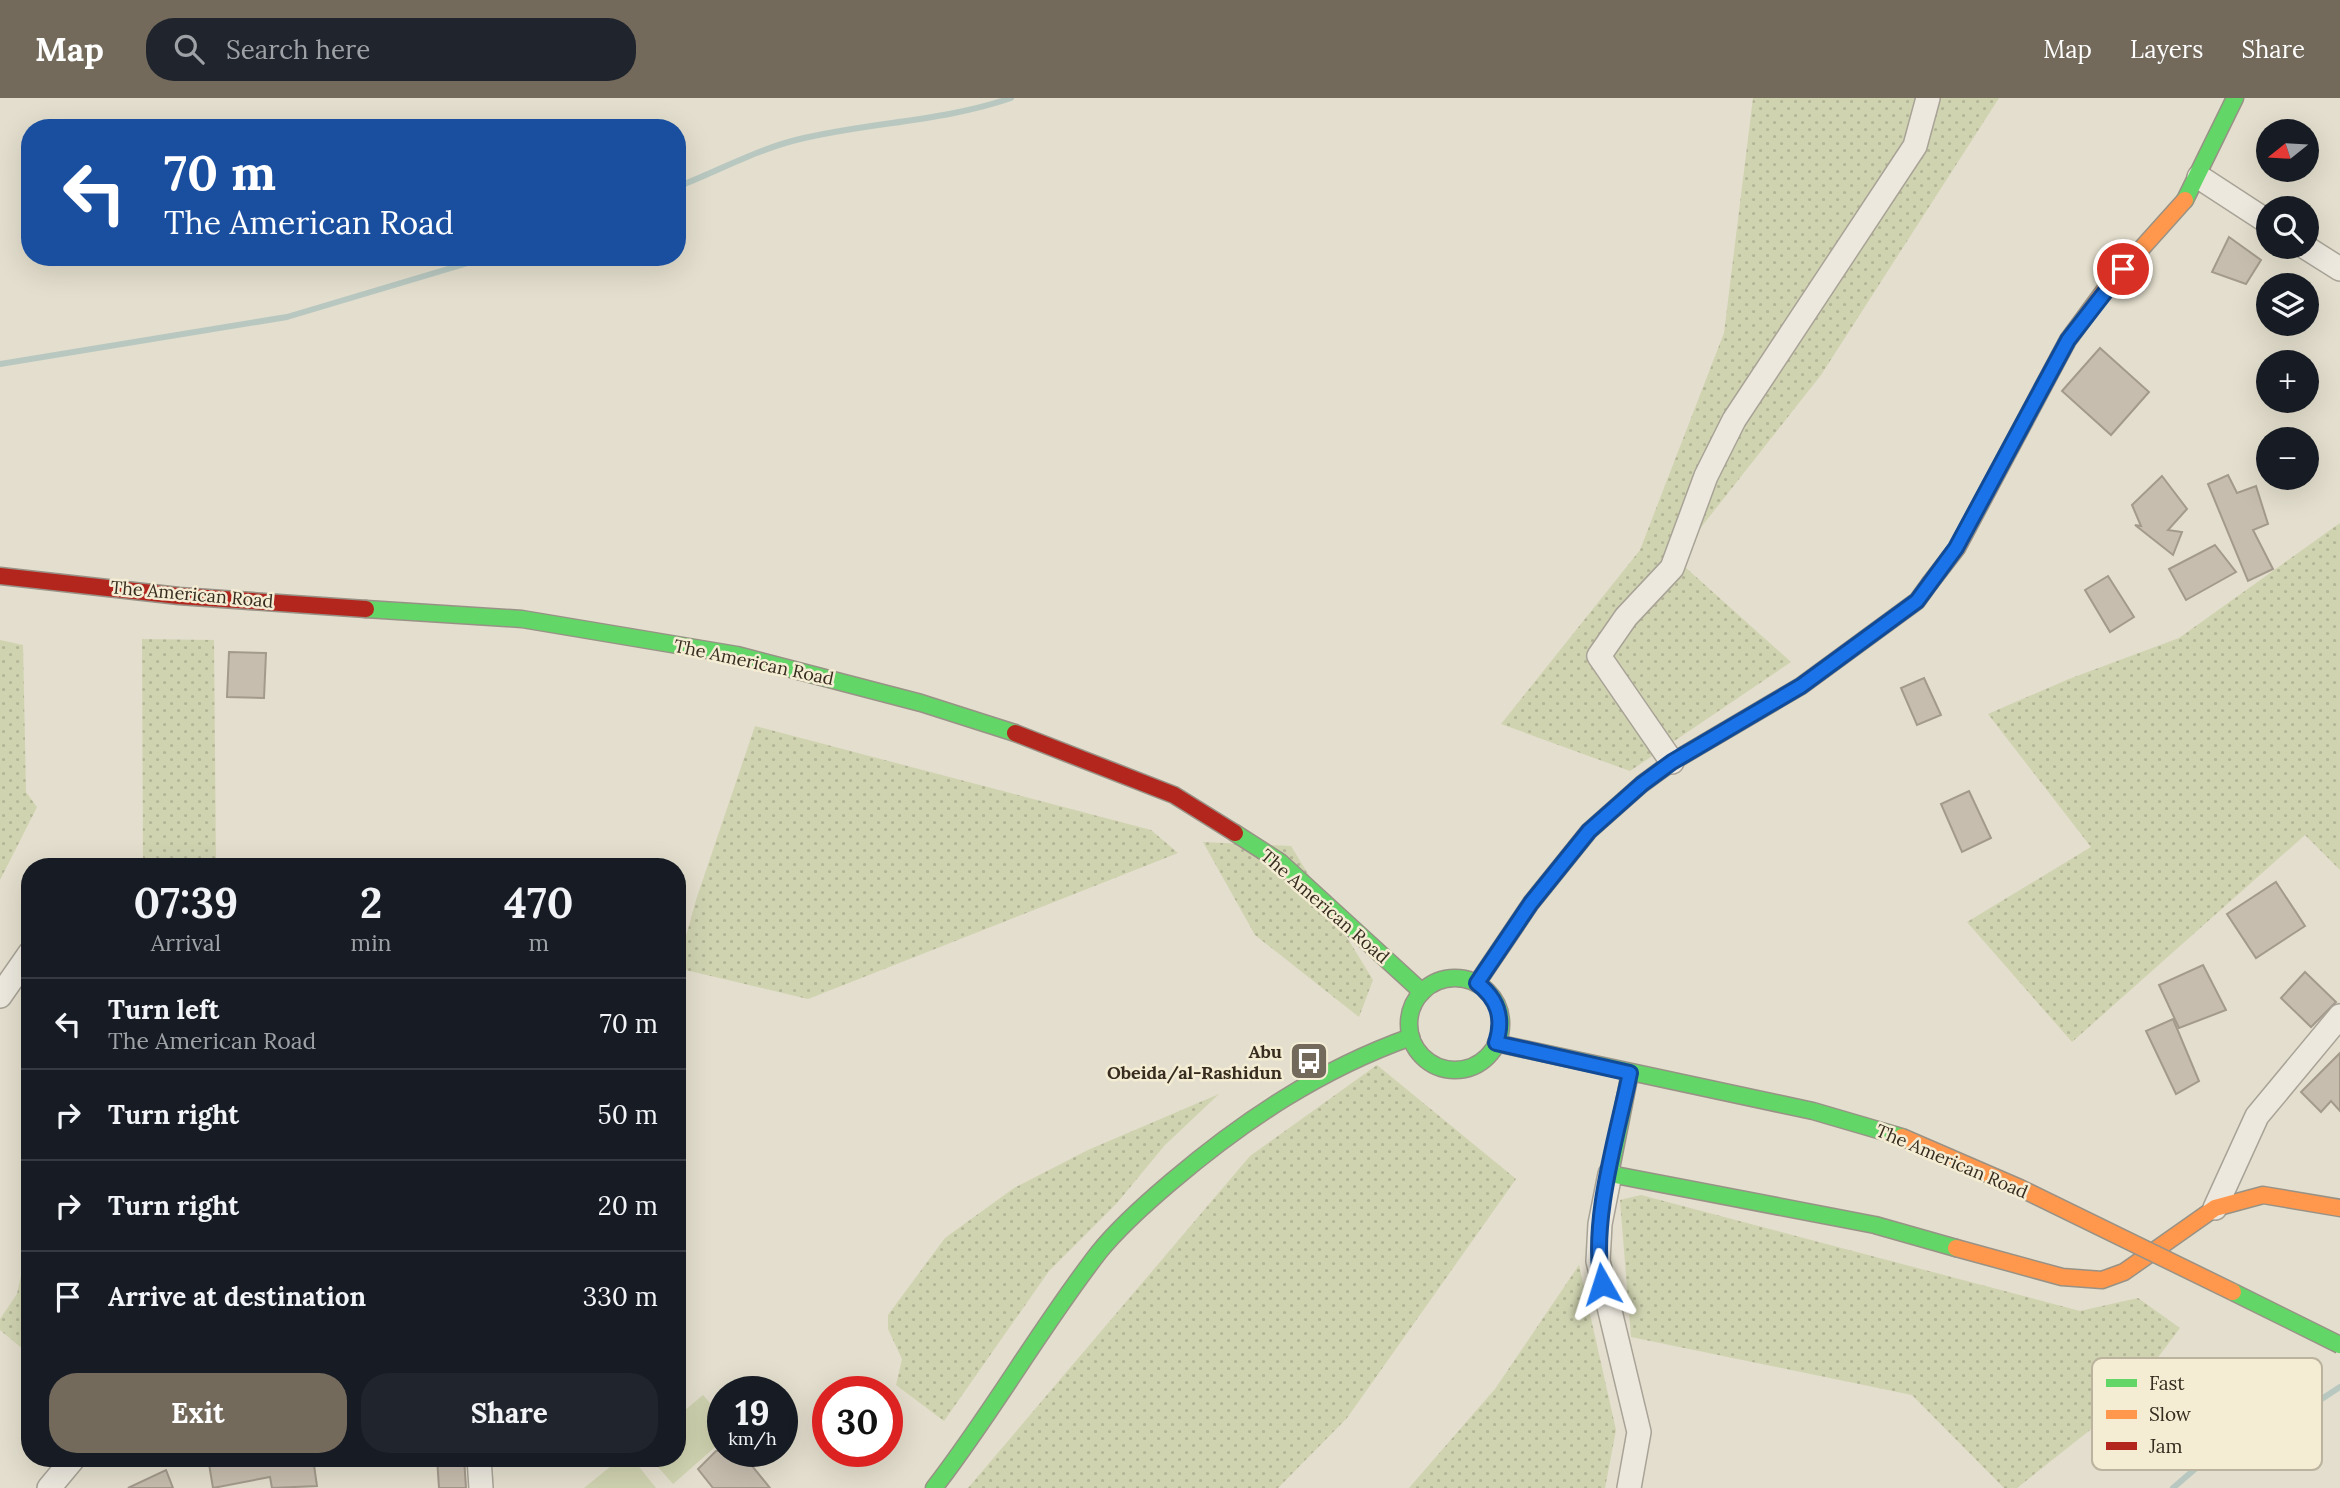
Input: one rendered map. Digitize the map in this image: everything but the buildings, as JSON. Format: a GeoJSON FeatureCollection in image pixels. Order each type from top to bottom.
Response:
{"type":"FeatureCollection","features":[{"type":"Feature","properties":{"kind":"street"},"geometry":{"type":"LineString","coordinates":[[1672,762],[1599,656],[1626,617],[1672,568],[1706,476],[1734,420],[1915,146],[1928,98]]}},
{"type":"Feature","properties":{"kind":"street"},"geometry":{"type":"LineString","coordinates":[[1477,983],[1531,903],[1589,831],[1672,762],[1801,686],[1917,601],[1956,548],[2068,340],[2107,287],[2184,202],[2199,177],[2235,98]]}},
{"type":"Feature","properties":{"kind":"street"},"geometry":{"type":"LineString","coordinates":[[2199,177],[2256,214]]}},
{"type":"Feature","properties":{"kind":"street"},"geometry":{"type":"LineString","coordinates":[[2319,256],[2340,269]]}},
{"type":"Feature","properties":{"kind":"street","name":"The American Road"},"geometry":{"type":"LineString","coordinates":[[0,576],[179,597],[522,619],[737,655],[909,700],[999,727],[1174,795],[1280,862],[1422,992]]}},
{"type":"Feature","properties":{"kind":"street"},"geometry":{"type":"LineString","coordinates":[[0,996],[21,966]]}},
{"type":"Feature","properties":{"kind":"street"},"geometry":{"type":"LineString","coordinates":[[1448,978],[1463,978],[1477,983],[1496,1003],[1500,1030],[1496,1043],[1487,1056],[1475,1065],[1460,1069],[1444,1068],[1429,1062],[1418,1051],[1411,1037],[1410,1013],[1422,992],[1448,978]]}},
{"type":"Feature","properties":{"kind":"street"},"geometry":{"type":"LineString","coordinates":[[2215,1208],[2257,1116],[2340,1016]]}},
{"type":"Feature","properties":{"kind":"street"},"geometry":{"type":"LineString","coordinates":[[934,1488],[1073,1287],[1127,1221],[1240,1125],[1302,1084],[1363,1052],[1411,1037]]}},
{"type":"Feature","properties":{"kind":"street","name":"The American Road"},"geometry":{"type":"LineString","coordinates":[[1496,1043],[1813,1111],[1902,1137],[2020,1188],[2340,1345]]}},
{"type":"Feature","properties":{"kind":"street"},"geometry":{"type":"LineString","coordinates":[[1629,1488],[1639,1432],[1598,1261],[1600,1224],[1630,1073]]}},
{"type":"Feature","properties":{"kind":"street"},"geometry":{"type":"LineString","coordinates":[[1610,1174],[1875,1225],[2063,1277],[2102,1280],[2124,1272],[2215,1208],[2263,1195],[2340,1208]]}},
{"type":"Feature","properties":{"kind":"street"},"geometry":{"type":"LineString","coordinates":[[49,1488],[67,1467]]}},
{"type":"Feature","properties":{"kind":"street"},"geometry":{"type":"LineString","coordinates":[[480,1467],[481,1488]]}},
{"type":"Feature","properties":{"kind":"green space"},"geometry":{"type":"Polygon","coordinates":[[[1753,98],[1999,98],[1821,375],[1676,559],[1791,662],[1630,771],[1501,724],[1640,550],[1724,333],[1753,98]]]}},
{"type":"Feature","properties":{"kind":"green space"},"geometry":{"type":"Polygon","coordinates":[[[2340,523],[2340,870],[2305,835],[2072,1042],[1967,922],[2091,847],[1988,714],[2069,679],[2179,638],[2340,523]]]}},
{"type":"Feature","properties":{"kind":"green space"},"geometry":{"type":"Polygon","coordinates":[[[142,639],[214,640],[216,858],[143,858],[142,639]]]}},
{"type":"Feature","properties":{"kind":"green space"},"geometry":{"type":"Polygon","coordinates":[[[0,640],[23,645],[26,792],[37,807],[0,880],[0,640]]]}},
{"type":"Feature","properties":{"kind":"green space"},"geometry":{"type":"Polygon","coordinates":[[[755,726],[1151,830],[1178,853],[808,999],[686,970],[686,936],[755,726]]]}},
{"type":"Feature","properties":{"kind":"green space"},"geometry":{"type":"Polygon","coordinates":[[[1203,842],[1291,846],[1373,980],[1359,1017],[1255,935],[1203,842]]]}},
{"type":"Feature","properties":{"kind":"green space"},"geometry":{"type":"Polygon","coordinates":[[[1377,1065],[1516,1179],[1347,1418],[1278,1488],[968,1488],[1250,1156],[1377,1065]]]}},
{"type":"Feature","properties":{"kind":"green space"},"geometry":{"type":"Polygon","coordinates":[[[1219,1094],[1165,1145],[1117,1203],[1049,1271],[944,1421],[903,1390],[903,1376],[898,1376],[902,1359],[888,1329],[888,1315],[945,1238],[1014,1188],[1088,1150],[1219,1094]]]}},
{"type":"Feature","properties":{"kind":"green space"},"geometry":{"type":"Polygon","coordinates":[[[1641,1195],[2080,1311],[2138,1298],[2180,1328],[2158,1358],[2092,1358],[2092,1429],[2017,1488],[2004,1488],[1912,1395],[1631,1337],[1620,1200],[1641,1195]]]}},
{"type":"Feature","properties":{"kind":"green space"},"geometry":{"type":"Polygon","coordinates":[[[1579,1265],[1616,1430],[1605,1488],[1409,1488],[1495,1389],[1579,1265]]]}},
{"type":"Feature","properties":{"kind":"green space"},"geometry":{"type":"Polygon","coordinates":[[[21,1276],[21,1348],[0,1330],[0,1319],[17,1294],[21,1276]]]}},
{"type":"Feature","properties":{"kind":"green space"},"geometry":{"type":"Polygon","coordinates":[[[703,1395],[707,1400],[707,1454],[673,1484],[658,1467],[686,1467],[686,1409],[703,1395]]]}},
{"type":"Feature","properties":{"kind":"green space"},"geometry":{"type":"Polygon","coordinates":[[[610,1467],[639,1467],[656,1488],[584,1488],[610,1467]]]}},
{"type":"Feature","properties":{"kind":"waterway"},"geometry":{"type":"LineString","coordinates":[[686,183],[751,155],[796,140],[958,112],[1011,98]]}},
{"type":"Feature","properties":{"kind":"waterway"},"geometry":{"type":"LineString","coordinates":[[0,364],[287,317],[458,266]]}},
{"type":"Feature","properties":{"kind":"waterway"},"geometry":{"type":"LineString","coordinates":[[2322,1399],[2340,1387]]}},
{"type":"Feature","properties":{"kind":"waterway"},"geometry":{"type":"LineString","coordinates":[[2173,1488],[2194,1470]]}},
{"type":"Feature","properties":{"kind":"traffic: fast"},"geometry":{"type":"LineString","coordinates":[[2185,200],[2235,98]]}},
{"type":"Feature","properties":{"kind":"traffic: fast"},"geometry":{"type":"LineString","coordinates":[[1477,983],[1531,903],[1589,831],[1642,784],[1672,762],[1801,686],[1917,601],[1930,583]]}},
{"type":"Feature","properties":{"kind":"traffic: fast"},"geometry":{"type":"LineString","coordinates":[[366,609],[522,619],[737,655],[921,703],[1015,733]]}},
{"type":"Feature","properties":{"kind":"traffic: fast"},"geometry":{"type":"LineString","coordinates":[[1235,833],[1280,862],[1422,992]]}},
{"type":"Feature","properties":{"kind":"traffic: fast"},"geometry":{"type":"LineString","coordinates":[[1455,978],[1472,982],[1487,992],[1497,1007],[1501,1024],[1497,1041],[1487,1056],[1472,1066],[1455,1070],[1438,1066],[1423,1056],[1413,1041],[1409,1024],[1413,1007],[1423,992],[1438,982],[1455,978]]}},
{"type":"Feature","properties":{"kind":"traffic: fast"},"geometry":{"type":"LineString","coordinates":[[934,1488],[1077,1281],[1107,1242],[1133,1216],[1199,1159],[1255,1117],[1346,1064],[1411,1037]]}},
{"type":"Feature","properties":{"kind":"traffic: fast"},"geometry":{"type":"LineString","coordinates":[[1496,1043],[1813,1111],[1902,1137]]}},
{"type":"Feature","properties":{"kind":"traffic: fast"},"geometry":{"type":"LineString","coordinates":[[1630,1073],[1610,1174],[1875,1225],[1956,1248]]}},
{"type":"Feature","properties":{"kind":"traffic: fast"},"geometry":{"type":"LineString","coordinates":[[2233,1292],[2340,1345]]}},
{"type":"Feature","properties":{"kind":"traffic: slow"},"geometry":{"type":"LineString","coordinates":[[1930,583],[1957,548],[2068,340],[2107,287],[2185,200]]}},
{"type":"Feature","properties":{"kind":"traffic: slow"},"geometry":{"type":"LineString","coordinates":[[1902,1137],[2020,1188],[2233,1292]]}},
{"type":"Feature","properties":{"kind":"traffic: slow"},"geometry":{"type":"LineString","coordinates":[[1956,1248],[2062,1277],[2102,1280],[2124,1272],[2215,1208],[2263,1195],[2340,1208]]}},
{"type":"Feature","properties":{"kind":"traffic: jam"},"geometry":{"type":"LineString","coordinates":[[0,576],[179,596],[366,609]]}},
{"type":"Feature","properties":{"kind":"traffic: jam"},"geometry":{"type":"LineString","coordinates":[[1015,733],[1174,795],[1235,833]]}},
{"type":"Feature","properties":{"kind":"place","name":"Abu Obeida/al-Rashidun"},"geometry":{"type":"Point","coordinates":[1309,1061]}},
{"type":"Feature","properties":{"kind":"route"},"geometry":{"type":"LineString","coordinates":[[1602,1284],[1598,1261],[1600,1224],[1630,1073],[1496,1043],[1500,1030],[1496,1003],[1477,983],[1531,903],[1589,831],[1642,784],[1672,762],[1801,686],[1917,601],[1956,548],[2068,340],[2123,269]]}}]}
